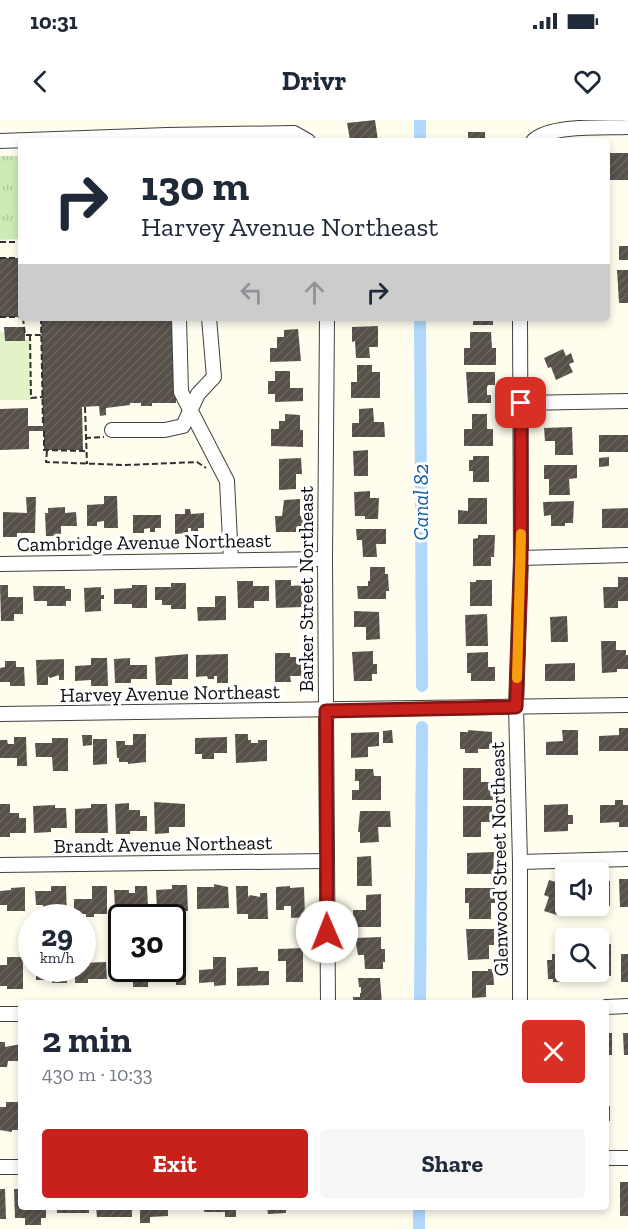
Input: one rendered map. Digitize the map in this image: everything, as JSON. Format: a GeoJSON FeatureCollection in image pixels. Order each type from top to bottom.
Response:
{"type":"FeatureCollection","features":[{"type":"Feature","properties":{"kind":"street"},"geometry":{"type":"LineString","coordinates":[[167,120],[167,138],[294,133],[303,138]]}},
{"type":"Feature","properties":{"kind":"street"},"geometry":{"type":"LineString","coordinates":[[538,138],[547,133],[561,130],[628,127]]}},
{"type":"Feature","properties":{"kind":"street"},"geometry":{"type":"LineString","coordinates":[[0,141],[18,141]]}},
{"type":"Feature","properties":{"kind":"street"},"geometry":{"type":"LineString","coordinates":[[179,321],[182,392],[227,481],[231,560]]}},
{"type":"Feature","properties":{"kind":"street"},"geometry":{"type":"LineString","coordinates":[[112,430],[165,430],[183,426],[198,394],[214,377],[209,321]]}},
{"type":"Feature","properties":{"kind":"street","name":"Barker Street Northeast"},"geometry":{"type":"LineString","coordinates":[[327,321],[325,559],[328,1000]]}},
{"type":"Feature","properties":{"kind":"street","name":"Glenwood Street Northeast"},"geometry":{"type":"LineString","coordinates":[[520,321],[521,558],[516,707],[520,862],[520,1000]]}},
{"type":"Feature","properties":{"kind":"street"},"geometry":{"type":"LineString","coordinates":[[521,403],[628,401]]}},
{"type":"Feature","properties":{"kind":"street"},"geometry":{"type":"LineString","coordinates":[[521,558],[628,555]]}},
{"type":"Feature","properties":{"kind":"street","name":"Cambridge Avenue Northeast"},"geometry":{"type":"LineString","coordinates":[[0,564],[325,559]]}},
{"type":"Feature","properties":{"kind":"street","name":"Harvey Avenue Northeast"},"geometry":{"type":"LineString","coordinates":[[0,714],[628,705]]}},
{"type":"Feature","properties":{"kind":"street"},"geometry":{"type":"LineString","coordinates":[[520,862],[628,859]]}},
{"type":"Feature","properties":{"kind":"street","name":"Brandt Avenue Northeast"},"geometry":{"type":"LineString","coordinates":[[0,865],[327,861]]}},
{"type":"Feature","properties":{"kind":"street"},"geometry":{"type":"LineString","coordinates":[[609,1007],[628,1006]]}},
{"type":"Feature","properties":{"kind":"street"},"geometry":{"type":"LineString","coordinates":[[0,1014],[18,1014]]}},
{"type":"Feature","properties":{"kind":"street"},"geometry":{"type":"LineString","coordinates":[[609,1158],[628,1158]]}},
{"type":"Feature","properties":{"kind":"street"},"geometry":{"type":"LineString","coordinates":[[0,1167],[18,1167]]}},
{"type":"Feature","properties":{"kind":"path"},"geometry":{"type":"LineString","coordinates":[[0,242],[18,242]]}},
{"type":"Feature","properties":{"kind":"path"},"geometry":{"type":"LineString","coordinates":[[0,258],[18,258]]}},
{"type":"Feature","properties":{"kind":"path"},"geometry":{"type":"LineString","coordinates":[[0,317],[18,317]]}},
{"type":"Feature","properties":{"kind":"path"},"geometry":{"type":"LineString","coordinates":[[23,321],[26,335],[41,335]]}},
{"type":"Feature","properties":{"kind":"path"},"geometry":{"type":"LineString","coordinates":[[41,321],[44,426]]}},
{"type":"Feature","properties":{"kind":"path"},"geometry":{"type":"LineString","coordinates":[[30,335],[32,398],[43,397]]}},
{"type":"Feature","properties":{"kind":"path"},"geometry":{"type":"LineString","coordinates":[[85,407],[87,464]]}},
{"type":"Feature","properties":{"kind":"path"},"geometry":{"type":"LineString","coordinates":[[44,431],[46,462],[125,465],[197,462],[206,466],[210,471]]}},
{"type":"Feature","properties":{"kind":"path"},"geometry":{"type":"LineString","coordinates":[[47,451],[85,451]]}},
{"type":"Feature","properties":{"kind":"green space"},"geometry":{"type":"Polygon","coordinates":[[[0,156],[18,156],[18,239],[0,240],[0,156]]]}},
{"type":"Feature","properties":{"kind":"green space"},"geometry":{"type":"Polygon","coordinates":[[[0,332],[4,332],[5,341],[25,341],[25,338],[30,338],[31,400],[0,400],[0,332]]]}},
{"type":"Feature","properties":{"kind":"building"},"geometry":{"type":"Polygon","coordinates":[[[375,120],[378,138],[350,138],[347,123],[375,120]]]}},
{"type":"Feature","properties":{"kind":"building"},"geometry":{"type":"Polygon","coordinates":[[[468,132],[485,132],[485,138],[468,138],[468,132]]]}},
{"type":"Feature","properties":{"kind":"building"},"geometry":{"type":"Polygon","coordinates":[[[610,153],[628,153],[628,180],[610,180],[610,153]]]}},
{"type":"Feature","properties":{"kind":"building"},"geometry":{"type":"Polygon","coordinates":[[[619,246],[628,246],[628,260],[619,260],[619,246]]]}},
{"type":"Feature","properties":{"kind":"building"},"geometry":{"type":"Polygon","coordinates":[[[0,258],[18,258],[18,317],[0,317],[0,258]]]}},
{"type":"Feature","properties":{"kind":"building"},"geometry":{"type":"Polygon","coordinates":[[[617,270],[628,270],[628,303],[619,303],[617,270]]]}},
{"type":"Feature","properties":{"kind":"building"},"geometry":{"type":"Polygon","coordinates":[[[41,321],[175,321],[174,388],[176,388],[176,403],[152,403],[152,406],[141,406],[141,403],[130,403],[130,405],[106,408],[106,415],[100,416],[99,406],[82,407],[83,450],[44,450],[44,431],[29,431],[29,449],[0,450],[0,409],[28,408],[28,426],[43,426],[41,321]]]}},
{"type":"Feature","properties":{"kind":"building"},"geometry":{"type":"Polygon","coordinates":[[[473,321],[493,321],[493,325],[473,325],[473,321]]]}},
{"type":"Feature","properties":{"kind":"building"},"geometry":{"type":"Polygon","coordinates":[[[378,326],[378,347],[369,347],[370,358],[356,358],[355,341],[352,342],[352,327],[378,326]]]}},
{"type":"Feature","properties":{"kind":"building"},"geometry":{"type":"Polygon","coordinates":[[[4,327],[25,327],[25,341],[5,341],[4,327]]]}},
{"type":"Feature","properties":{"kind":"building"},"geometry":{"type":"Polygon","coordinates":[[[298,329],[301,361],[270,362],[270,348],[277,348],[277,337],[284,337],[284,330],[298,329]]]}},
{"type":"Feature","properties":{"kind":"building"},"geometry":{"type":"Polygon","coordinates":[[[470,332],[491,332],[492,348],[496,348],[496,365],[464,365],[464,348],[470,348],[470,332]]]}},
{"type":"Feature","properties":{"kind":"building"},"geometry":{"type":"Polygon","coordinates":[[[563,349],[566,356],[571,353],[574,362],[569,364],[573,372],[556,380],[551,367],[548,368],[544,358],[563,349]]]}},
{"type":"Feature","properties":{"kind":"building"},"geometry":{"type":"Polygon","coordinates":[[[357,365],[372,365],[372,372],[380,372],[380,398],[351,398],[351,382],[357,382],[357,365]]]}},
{"type":"Feature","properties":{"kind":"building"},"geometry":{"type":"Polygon","coordinates":[[[275,371],[290,371],[290,388],[303,388],[303,401],[275,402],[275,394],[268,394],[268,381],[275,381],[275,371]]]}},
{"type":"Feature","properties":{"kind":"building"},"geometry":{"type":"Polygon","coordinates":[[[466,372],[495,372],[495,385],[487,387],[487,395],[491,395],[491,403],[468,403],[466,372]]]}},
{"type":"Feature","properties":{"kind":"building"},"geometry":{"type":"Polygon","coordinates":[[[373,408],[374,422],[384,422],[385,437],[352,437],[352,423],[359,423],[359,409],[373,408]]]}},
{"type":"Feature","properties":{"kind":"building"},"geometry":{"type":"Polygon","coordinates":[[[285,414],[300,415],[303,447],[271,446],[271,429],[279,429],[279,421],[285,421],[285,414]]]}},
{"type":"Feature","properties":{"kind":"building"},"geometry":{"type":"Polygon","coordinates":[[[472,414],[487,414],[487,429],[493,429],[493,446],[464,446],[464,429],[472,429],[472,414]]]}},
{"type":"Feature","properties":{"kind":"building"},"geometry":{"type":"Polygon","coordinates":[[[572,427],[573,455],[555,455],[555,441],[545,441],[544,428],[572,427]]]}},
{"type":"Feature","properties":{"kind":"building"},"geometry":{"type":"Polygon","coordinates":[[[599,435],[628,435],[628,452],[599,452],[599,435]]]}},
{"type":"Feature","properties":{"kind":"building"},"geometry":{"type":"Polygon","coordinates":[[[368,450],[368,476],[354,476],[353,451],[368,450]]]}},
{"type":"Feature","properties":{"kind":"building"},"geometry":{"type":"Polygon","coordinates":[[[473,456],[489,456],[489,482],[473,482],[473,471],[469,471],[469,460],[473,460],[473,456]]]}},
{"type":"Feature","properties":{"kind":"building"},"geometry":{"type":"Polygon","coordinates":[[[609,457],[609,466],[599,467],[599,458],[609,457]]]}},
{"type":"Feature","properties":{"kind":"building"},"geometry":{"type":"Polygon","coordinates":[[[301,458],[302,474],[296,474],[296,489],[279,490],[279,459],[301,458]]]}},
{"type":"Feature","properties":{"kind":"building"},"geometry":{"type":"Polygon","coordinates":[[[544,465],[577,465],[577,478],[569,479],[570,495],[549,495],[549,479],[544,479],[544,465]]]}},
{"type":"Feature","properties":{"kind":"building"},"geometry":{"type":"Polygon","coordinates":[[[370,491],[370,498],[379,498],[378,519],[355,516],[354,492],[370,491]]]}},
{"type":"Feature","properties":{"kind":"building"},"geometry":{"type":"Polygon","coordinates":[[[104,496],[117,496],[118,528],[104,528],[104,521],[97,522],[97,526],[87,526],[87,505],[104,504],[104,496]]]}},
{"type":"Feature","properties":{"kind":"building"},"geometry":{"type":"Polygon","coordinates":[[[26,497],[36,497],[35,533],[17,533],[17,537],[3,537],[3,512],[27,513],[26,497]]]}},
{"type":"Feature","properties":{"kind":"building"},"geometry":{"type":"Polygon","coordinates":[[[468,498],[487,498],[487,524],[458,524],[458,510],[468,511],[468,498]]]}},
{"type":"Feature","properties":{"kind":"building"},"geometry":{"type":"Polygon","coordinates":[[[300,499],[300,516],[305,516],[305,532],[276,532],[275,516],[282,516],[284,500],[300,499]]]}},
{"type":"Feature","properties":{"kind":"building"},"geometry":{"type":"Polygon","coordinates":[[[574,501],[573,523],[565,523],[565,526],[551,526],[551,515],[544,516],[543,502],[574,501]]]}},
{"type":"Feature","properties":{"kind":"building"},"geometry":{"type":"Polygon","coordinates":[[[65,507],[65,513],[76,512],[77,526],[61,526],[61,536],[46,536],[45,513],[48,513],[48,508],[65,507]]]}},
{"type":"Feature","properties":{"kind":"building"},"geometry":{"type":"Polygon","coordinates":[[[628,508],[628,528],[602,528],[602,509],[628,508]]]}},
{"type":"Feature","properties":{"kind":"building"},"geometry":{"type":"Polygon","coordinates":[[[185,509],[190,509],[191,514],[204,513],[204,528],[191,531],[191,528],[188,528],[188,533],[175,534],[175,514],[185,514],[185,509]]]}},
{"type":"Feature","properties":{"kind":"building"},"geometry":{"type":"Polygon","coordinates":[[[133,515],[161,515],[161,528],[155,528],[155,532],[150,532],[150,528],[144,529],[144,533],[133,533],[133,515]]]}},
{"type":"Feature","properties":{"kind":"building"},"geometry":{"type":"Polygon","coordinates":[[[356,529],[386,529],[386,544],[376,544],[377,557],[363,557],[362,540],[357,540],[356,529]]]}},
{"type":"Feature","properties":{"kind":"building"},"geometry":{"type":"Polygon","coordinates":[[[478,535],[495,535],[494,557],[491,557],[491,566],[473,566],[473,539],[478,538],[478,535]]]}},
{"type":"Feature","properties":{"kind":"building"},"geometry":{"type":"Polygon","coordinates":[[[370,567],[385,567],[385,574],[388,574],[389,591],[386,591],[386,599],[358,599],[357,586],[368,586],[370,567]]]}},
{"type":"Feature","properties":{"kind":"building"},"geometry":{"type":"Polygon","coordinates":[[[618,577],[628,577],[628,601],[618,601],[618,608],[604,608],[603,587],[618,587],[618,577]]]}},
{"type":"Feature","properties":{"kind":"building"},"geometry":{"type":"Polygon","coordinates":[[[275,580],[291,580],[291,586],[305,585],[305,600],[302,600],[302,607],[276,608],[275,580]]]}},
{"type":"Feature","properties":{"kind":"building"},"geometry":{"type":"Polygon","coordinates":[[[476,580],[492,580],[492,606],[470,606],[470,582],[476,582],[476,580]]]}},
{"type":"Feature","properties":{"kind":"building"},"geometry":{"type":"Polygon","coordinates":[[[237,581],[253,581],[253,586],[269,586],[269,601],[254,601],[254,608],[238,608],[237,581]]]}},
{"type":"Feature","properties":{"kind":"building"},"geometry":{"type":"Polygon","coordinates":[[[171,583],[186,583],[186,609],[171,609],[171,605],[162,605],[162,600],[155,600],[155,587],[171,587],[171,583]]]}},
{"type":"Feature","properties":{"kind":"building"},"geometry":{"type":"Polygon","coordinates":[[[0,585],[8,585],[8,597],[23,597],[23,614],[14,614],[14,621],[1,621],[0,585]]]}},
{"type":"Feature","properties":{"kind":"building"},"geometry":{"type":"Polygon","coordinates":[[[132,585],[147,585],[147,608],[132,608],[132,604],[114,604],[114,589],[132,588],[132,585]]]}},
{"type":"Feature","properties":{"kind":"building"},"geometry":{"type":"Polygon","coordinates":[[[33,586],[65,586],[65,589],[71,589],[71,601],[66,601],[66,606],[47,606],[47,601],[34,601],[33,586]]]}},
{"type":"Feature","properties":{"kind":"building"},"geometry":{"type":"Polygon","coordinates":[[[101,587],[101,595],[104,595],[104,599],[101,599],[101,611],[85,612],[84,588],[101,587]]]}},
{"type":"Feature","properties":{"kind":"building"},"geometry":{"type":"Polygon","coordinates":[[[215,596],[226,596],[226,620],[198,621],[197,607],[215,607],[215,596]]]}},
{"type":"Feature","properties":{"kind":"building"},"geometry":{"type":"Polygon","coordinates":[[[354,611],[379,612],[380,639],[366,640],[366,627],[354,627],[354,611]]]}},
{"type":"Feature","properties":{"kind":"building"},"geometry":{"type":"Polygon","coordinates":[[[487,614],[488,646],[466,646],[465,615],[487,614]]]}},
{"type":"Feature","properties":{"kind":"building"},"geometry":{"type":"Polygon","coordinates":[[[567,616],[568,642],[551,642],[550,617],[567,616]]]}},
{"type":"Feature","properties":{"kind":"building"},"geometry":{"type":"Polygon","coordinates":[[[601,641],[616,641],[616,650],[626,650],[628,669],[602,673],[601,641]]]}},
{"type":"Feature","properties":{"kind":"building"},"geometry":{"type":"Polygon","coordinates":[[[373,651],[373,664],[377,664],[377,674],[372,674],[372,681],[354,681],[352,652],[373,651]]]}},
{"type":"Feature","properties":{"kind":"building"},"geometry":{"type":"Polygon","coordinates":[[[488,652],[488,667],[495,667],[495,681],[471,681],[471,673],[467,673],[467,653],[488,652]]]}},
{"type":"Feature","properties":{"kind":"building"},"geometry":{"type":"Polygon","coordinates":[[[275,653],[290,653],[290,657],[303,657],[305,676],[290,676],[291,682],[275,682],[275,653]]]}},
{"type":"Feature","properties":{"kind":"building"},"geometry":{"type":"Polygon","coordinates":[[[188,654],[188,679],[172,679],[172,685],[156,685],[155,657],[188,654]]]}},
{"type":"Feature","properties":{"kind":"building"},"geometry":{"type":"Polygon","coordinates":[[[228,654],[228,683],[217,683],[217,676],[214,676],[214,679],[208,679],[207,676],[196,677],[196,655],[228,654]]]}},
{"type":"Feature","properties":{"kind":"building"},"geometry":{"type":"Polygon","coordinates":[[[91,658],[107,658],[108,686],[91,686],[91,680],[75,681],[75,666],[91,665],[91,658]]]}},
{"type":"Feature","properties":{"kind":"building"},"geometry":{"type":"Polygon","coordinates":[[[130,658],[130,665],[147,665],[147,679],[131,679],[131,683],[115,683],[114,659],[130,658]]]}},
{"type":"Feature","properties":{"kind":"building"},"geometry":{"type":"Polygon","coordinates":[[[64,659],[64,680],[59,680],[59,675],[50,678],[48,676],[48,685],[37,685],[36,660],[64,659]]]}},
{"type":"Feature","properties":{"kind":"building"},"geometry":{"type":"Polygon","coordinates":[[[5,661],[16,661],[16,667],[24,667],[25,686],[10,686],[10,682],[0,682],[0,668],[5,667],[5,661]]]}},
{"type":"Feature","properties":{"kind":"building"},"geometry":{"type":"Polygon","coordinates":[[[575,663],[575,681],[545,681],[545,664],[575,663]]]}},
{"type":"Feature","properties":{"kind":"building"},"geometry":{"type":"Polygon","coordinates":[[[619,728],[628,728],[628,751],[599,751],[599,736],[619,735],[619,728]]]}},
{"type":"Feature","properties":{"kind":"building"},"geometry":{"type":"Polygon","coordinates":[[[392,730],[393,743],[383,743],[383,731],[392,730]]]}},
{"type":"Feature","properties":{"kind":"building"},"geometry":{"type":"Polygon","coordinates":[[[468,730],[492,732],[492,749],[478,749],[478,753],[465,753],[465,749],[460,749],[460,732],[468,732],[468,730]]]}},
{"type":"Feature","properties":{"kind":"building"},"geometry":{"type":"Polygon","coordinates":[[[562,730],[578,730],[578,755],[546,755],[546,742],[563,741],[562,730]]]}},
{"type":"Feature","properties":{"kind":"building"},"geometry":{"type":"Polygon","coordinates":[[[379,732],[379,746],[368,747],[368,757],[351,758],[351,733],[379,732]]]}},
{"type":"Feature","properties":{"kind":"building"},"geometry":{"type":"Polygon","coordinates":[[[133,734],[146,734],[146,762],[128,764],[128,762],[119,762],[116,741],[125,741],[125,745],[133,745],[133,734]]]}},
{"type":"Feature","properties":{"kind":"building"},"geometry":{"type":"Polygon","coordinates":[[[235,734],[248,734],[248,740],[251,740],[251,743],[267,740],[267,761],[236,763],[235,734]]]}},
{"type":"Feature","properties":{"kind":"building"},"geometry":{"type":"Polygon","coordinates":[[[82,735],[92,735],[92,745],[83,746],[82,735]]]}},
{"type":"Feature","properties":{"kind":"building"},"geometry":{"type":"Polygon","coordinates":[[[14,737],[26,737],[27,766],[17,766],[17,758],[0,758],[0,740],[7,740],[8,744],[14,744],[14,737]]]}},
{"type":"Feature","properties":{"kind":"building"},"geometry":{"type":"Polygon","coordinates":[[[227,737],[227,753],[214,753],[214,759],[202,759],[202,754],[195,754],[195,738],[227,737]]]}},
{"type":"Feature","properties":{"kind":"building"},"geometry":{"type":"Polygon","coordinates":[[[52,738],[68,738],[68,771],[53,771],[52,757],[36,757],[35,743],[52,743],[52,738]]]}},
{"type":"Feature","properties":{"kind":"building"},"geometry":{"type":"Polygon","coordinates":[[[93,739],[107,739],[107,764],[93,765],[93,739]]]}},
{"type":"Feature","properties":{"kind":"building"},"geometry":{"type":"Polygon","coordinates":[[[463,768],[481,768],[481,782],[492,782],[493,800],[463,800],[463,768]]]}},
{"type":"Feature","properties":{"kind":"building"},"geometry":{"type":"Polygon","coordinates":[[[355,769],[373,769],[374,776],[381,776],[381,800],[352,800],[352,790],[359,790],[359,781],[355,781],[355,769]]]}},
{"type":"Feature","properties":{"kind":"building"},"geometry":{"type":"Polygon","coordinates":[[[615,800],[623,800],[623,805],[628,805],[628,827],[619,827],[619,822],[600,823],[600,805],[615,805],[615,800]]]}},
{"type":"Feature","properties":{"kind":"building"},"geometry":{"type":"Polygon","coordinates":[[[154,802],[185,804],[185,827],[169,827],[169,833],[155,834],[154,802]]]}},
{"type":"Feature","properties":{"kind":"building"},"geometry":{"type":"Polygon","coordinates":[[[129,803],[129,810],[140,810],[140,816],[147,816],[147,831],[116,834],[115,804],[129,803]]]}},
{"type":"Feature","properties":{"kind":"building"},"geometry":{"type":"Polygon","coordinates":[[[0,804],[10,804],[10,813],[19,813],[19,818],[26,818],[26,833],[10,833],[10,837],[0,837],[0,804]]]}},
{"type":"Feature","properties":{"kind":"building"},"geometry":{"type":"Polygon","coordinates":[[[91,804],[107,804],[108,833],[75,833],[75,809],[91,808],[91,804]]]}},
{"type":"Feature","properties":{"kind":"building"},"geometry":{"type":"Polygon","coordinates":[[[568,804],[568,815],[573,815],[573,824],[568,824],[568,831],[544,832],[544,805],[568,804]]]}},
{"type":"Feature","properties":{"kind":"building"},"geometry":{"type":"Polygon","coordinates":[[[55,805],[55,808],[66,808],[67,828],[51,828],[51,832],[34,833],[33,806],[55,805]]]}},
{"type":"Feature","properties":{"kind":"building"},"geometry":{"type":"Polygon","coordinates":[[[463,806],[492,806],[492,822],[481,822],[481,837],[463,837],[463,806]]]}},
{"type":"Feature","properties":{"kind":"building"},"geometry":{"type":"Polygon","coordinates":[[[360,811],[390,811],[391,827],[378,827],[379,842],[360,843],[360,832],[358,832],[360,811]]]}},
{"type":"Feature","properties":{"kind":"building"},"geometry":{"type":"Polygon","coordinates":[[[494,852],[493,874],[467,874],[467,853],[494,852]]]}},
{"type":"Feature","properties":{"kind":"building"},"geometry":{"type":"Polygon","coordinates":[[[371,856],[372,886],[357,886],[357,857],[371,856]]]}},
{"type":"Feature","properties":{"kind":"building"},"geometry":{"type":"Polygon","coordinates":[[[619,879],[628,879],[628,907],[620,907],[619,879]]]}},
{"type":"Feature","properties":{"kind":"building"},"geometry":{"type":"Polygon","coordinates":[[[549,880],[555,882],[555,914],[544,911],[549,897],[544,895],[549,880]]]}},
{"type":"Feature","properties":{"kind":"building"},"geometry":{"type":"Polygon","coordinates":[[[609,881],[610,881],[609,906],[609,881]]]}},
{"type":"Feature","properties":{"kind":"building"},"geometry":{"type":"Polygon","coordinates":[[[214,884],[228,887],[229,908],[197,909],[197,887],[214,887],[214,884]]]}},
{"type":"Feature","properties":{"kind":"building"},"geometry":{"type":"Polygon","coordinates":[[[172,885],[187,885],[188,911],[186,911],[186,904],[157,904],[156,890],[172,889],[172,885]]]}},
{"type":"Feature","properties":{"kind":"building"},"geometry":{"type":"Polygon","coordinates":[[[51,886],[66,886],[67,904],[36,904],[35,891],[51,891],[51,886]]]}},
{"type":"Feature","properties":{"kind":"building"},"geometry":{"type":"Polygon","coordinates":[[[92,886],[107,886],[107,914],[96,914],[96,904],[74,904],[74,899],[92,899],[92,886]]]}},
{"type":"Feature","properties":{"kind":"building"},"geometry":{"type":"Polygon","coordinates":[[[135,886],[147,886],[148,904],[115,904],[114,890],[129,890],[129,893],[135,893],[135,886]]]}},
{"type":"Feature","properties":{"kind":"building"},"geometry":{"type":"Polygon","coordinates":[[[236,886],[248,886],[248,897],[250,895],[260,897],[260,893],[267,893],[268,919],[248,919],[248,914],[237,914],[236,886]]]}},
{"type":"Feature","properties":{"kind":"building"},"geometry":{"type":"Polygon","coordinates":[[[290,886],[290,888],[304,887],[305,917],[291,918],[291,906],[284,906],[284,910],[276,910],[276,887],[290,886]]]}},
{"type":"Feature","properties":{"kind":"building"},"geometry":{"type":"Polygon","coordinates":[[[25,887],[25,904],[18,904],[18,911],[7,911],[7,905],[0,905],[0,891],[11,890],[11,888],[25,887]]]}},
{"type":"Feature","properties":{"kind":"building"},"geometry":{"type":"Polygon","coordinates":[[[465,888],[495,888],[495,903],[491,903],[491,919],[469,919],[469,903],[465,903],[465,888]]]}},
{"type":"Feature","properties":{"kind":"building"},"geometry":{"type":"Polygon","coordinates":[[[381,894],[381,927],[353,927],[353,910],[366,910],[366,895],[381,894]]]}},
{"type":"Feature","properties":{"kind":"building"},"geometry":{"type":"Polygon","coordinates":[[[466,929],[494,929],[494,945],[489,945],[489,959],[468,960],[466,929]]]}},
{"type":"Feature","properties":{"kind":"building"},"geometry":{"type":"Polygon","coordinates":[[[381,937],[381,949],[385,949],[383,969],[365,969],[364,955],[358,955],[355,938],[381,937]]]}},
{"type":"Feature","properties":{"kind":"building"},"geometry":{"type":"Polygon","coordinates":[[[609,944],[611,944],[611,976],[609,976],[609,944]]]}},
{"type":"Feature","properties":{"kind":"building"},"geometry":{"type":"Polygon","coordinates":[[[303,948],[303,982],[286,982],[286,961],[278,961],[278,949],[303,948]]]}},
{"type":"Feature","properties":{"kind":"building"},"geometry":{"type":"Polygon","coordinates":[[[552,954],[555,954],[555,982],[553,979],[548,979],[547,960],[552,960],[552,954]]]}},
{"type":"Feature","properties":{"kind":"building"},"geometry":{"type":"Polygon","coordinates":[[[621,954],[628,954],[628,982],[621,982],[621,954]]]}},
{"type":"Feature","properties":{"kind":"building"},"geometry":{"type":"Polygon","coordinates":[[[7,957],[18,957],[18,982],[23,982],[23,989],[7,989],[7,986],[0,986],[0,965],[7,965],[7,957]]]}},
{"type":"Feature","properties":{"kind":"building"},"geometry":{"type":"Polygon","coordinates":[[[213,957],[226,957],[226,985],[214,986],[214,982],[199,983],[199,970],[213,969],[213,957]]]}},
{"type":"Feature","properties":{"kind":"building"},"geometry":{"type":"Polygon","coordinates":[[[96,962],[106,962],[107,979],[96,979],[96,962]]]}},
{"type":"Feature","properties":{"kind":"building"},"geometry":{"type":"Polygon","coordinates":[[[258,967],[258,971],[269,971],[269,985],[237,986],[237,968],[258,967]]]}},
{"type":"Feature","properties":{"kind":"building"},"geometry":{"type":"Polygon","coordinates":[[[488,969],[493,969],[494,985],[486,985],[486,997],[472,998],[472,971],[488,971],[488,969]]]}},
{"type":"Feature","properties":{"kind":"building"},"geometry":{"type":"Polygon","coordinates":[[[358,978],[380,978],[382,1000],[353,1000],[353,997],[360,997],[361,987],[359,987],[358,978]]]}},
{"type":"Feature","properties":{"kind":"building"},"geometry":{"type":"Polygon","coordinates":[[[133,982],[148,982],[148,987],[133,987],[133,982]]]}},
{"type":"Feature","properties":{"kind":"building"},"geometry":{"type":"Polygon","coordinates":[[[176,982],[186,982],[186,985],[176,985],[176,982]]]}},
{"type":"Feature","properties":{"kind":"building"},"geometry":{"type":"Polygon","coordinates":[[[609,1033],[612,1033],[612,1055],[609,1055],[609,1033]]]}},
{"type":"Feature","properties":{"kind":"building"},"geometry":{"type":"Polygon","coordinates":[[[623,1033],[628,1033],[628,1055],[624,1055],[623,1033]]]}},
{"type":"Feature","properties":{"kind":"building"},"geometry":{"type":"Polygon","coordinates":[[[0,1042],[5,1042],[5,1047],[18,1045],[18,1061],[8,1061],[7,1067],[0,1067],[0,1042]]]}},
{"type":"Feature","properties":{"kind":"building"},"geometry":{"type":"Polygon","coordinates":[[[6,1102],[18,1102],[18,1130],[12,1130],[12,1132],[0,1130],[0,1107],[6,1107],[6,1102]]]}},
{"type":"Feature","properties":{"kind":"building"},"geometry":{"type":"Polygon","coordinates":[[[620,1182],[628,1182],[628,1216],[620,1216],[620,1182]]]}},
{"type":"Feature","properties":{"kind":"building"},"geometry":{"type":"Polygon","coordinates":[[[0,1189],[5,1189],[6,1219],[0,1219],[0,1189]]]}},
{"type":"Feature","properties":{"kind":"building"},"geometry":{"type":"Polygon","coordinates":[[[14,1189],[18,1189],[18,1210],[46,1210],[46,1218],[41,1218],[41,1225],[25,1225],[25,1218],[15,1218],[14,1189]]]}},
{"type":"Feature","properties":{"kind":"building"},"geometry":{"type":"Polygon","coordinates":[[[57,1210],[89,1210],[89,1213],[57,1213],[57,1210]]]}},
{"type":"Feature","properties":{"kind":"building"},"geometry":{"type":"Polygon","coordinates":[[[96,1210],[132,1210],[132,1217],[97,1217],[96,1210]]]}},
{"type":"Feature","properties":{"kind":"building"},"geometry":{"type":"Polygon","coordinates":[[[140,1210],[168,1210],[168,1216],[150,1217],[150,1223],[140,1223],[140,1210]]]}},
{"type":"Feature","properties":{"kind":"building"},"geometry":{"type":"Polygon","coordinates":[[[204,1210],[236,1210],[236,1217],[225,1217],[225,1212],[204,1212],[204,1210]]]}},
{"type":"Feature","properties":{"kind":"building"},"geometry":{"type":"Polygon","coordinates":[[[267,1210],[286,1210],[286,1213],[268,1214],[267,1210]]]}},
{"type":"Feature","properties":{"kind":"waterway","name":"Canal 82"},"geometry":{"type":"LineString","coordinates":[[420,120],[420,138]]}},
{"type":"Feature","properties":{"kind":"waterway","name":"Canal 82"},"geometry":{"type":"LineString","coordinates":[[420,321],[422,686]]}},
{"type":"Feature","properties":{"kind":"waterway","name":"Canal 82"},"geometry":{"type":"LineString","coordinates":[[420,1000],[422,727]]}},
{"type":"Feature","properties":{"kind":"waterway","name":"Canal 82"},"geometry":{"type":"LineString","coordinates":[[419,1210],[419,1229]]}},
{"type":"Feature","properties":{"kind":"slow traffic"},"geometry":{"type":"LineString","coordinates":[[517,678],[521,534]]}},
{"type":"Feature","properties":{"kind":"route"},"geometry":{"type":"LineString","coordinates":[[327,932],[326,711],[516,707],[521,558],[521,403]]}}]}
